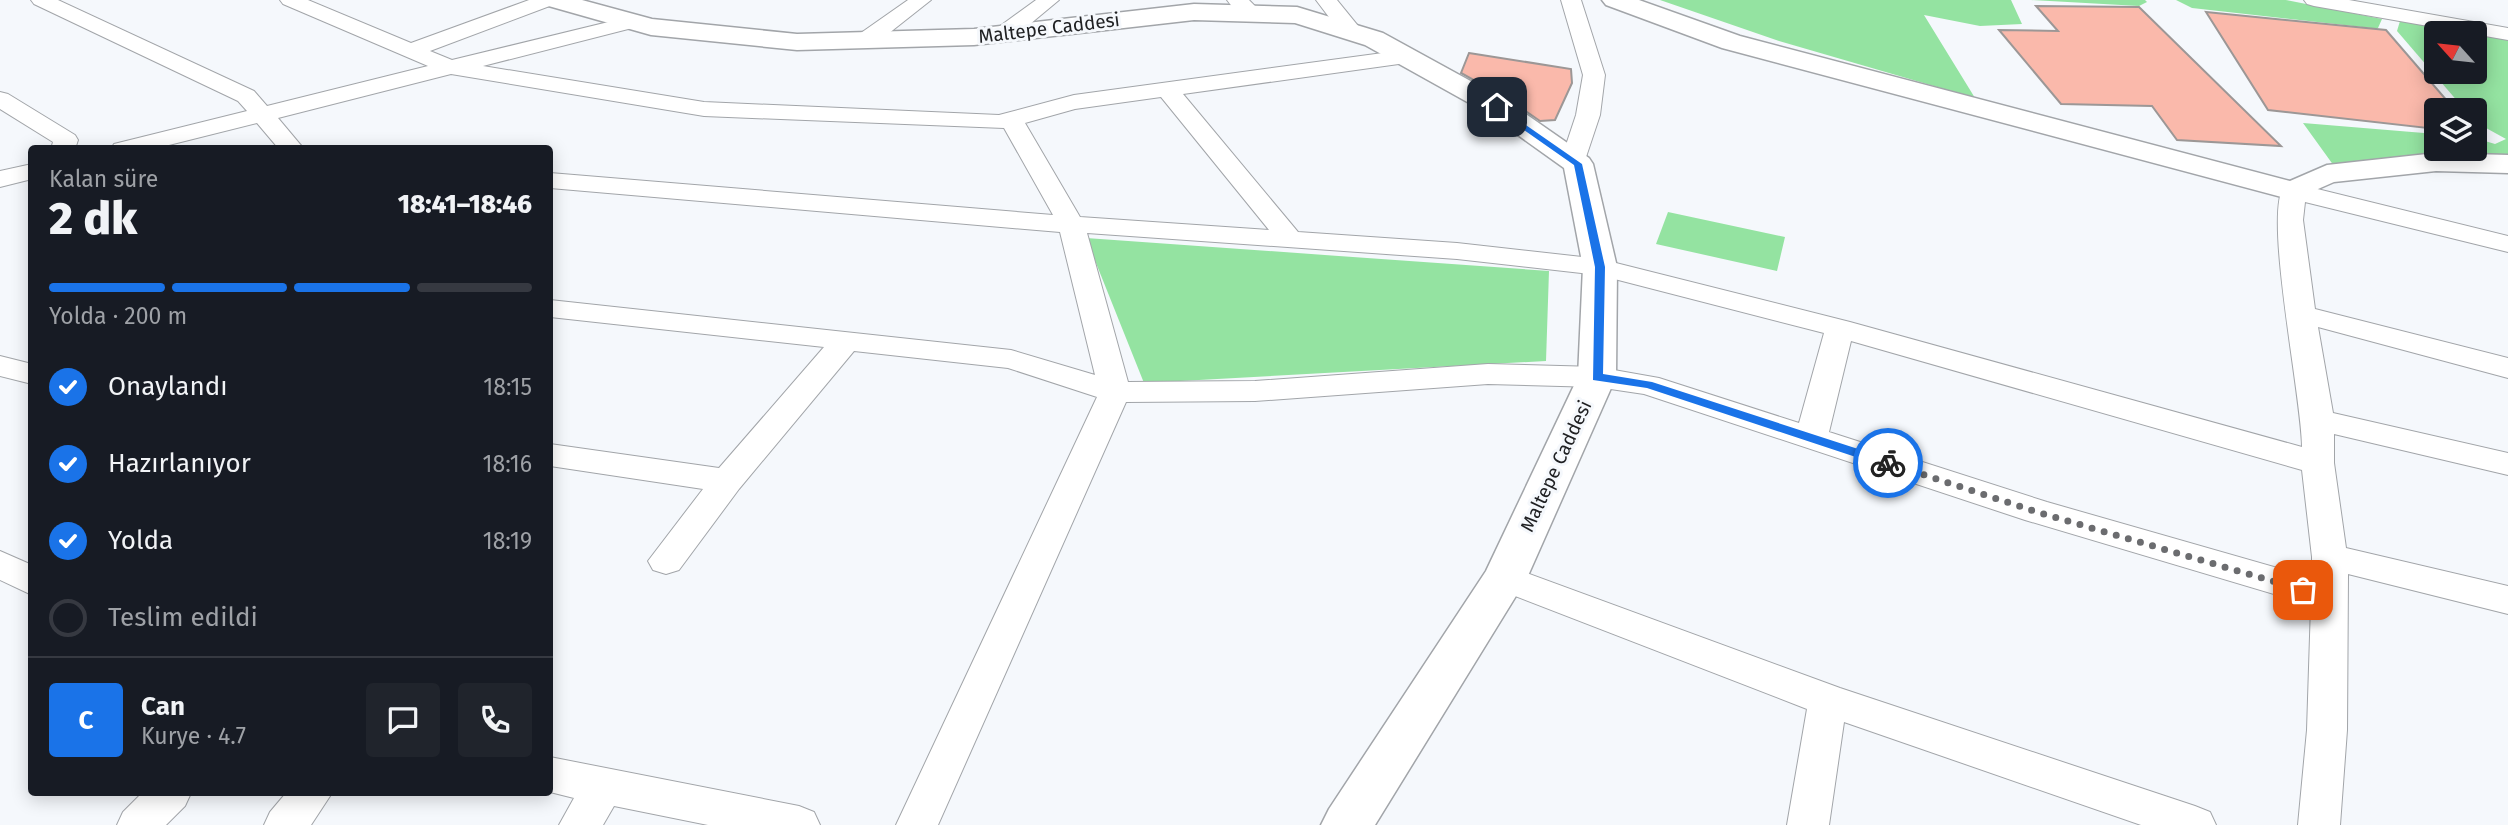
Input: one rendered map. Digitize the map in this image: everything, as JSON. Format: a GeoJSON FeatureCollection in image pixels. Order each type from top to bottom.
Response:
{"type":"FeatureCollection","features":[{"type":"Feature","properties":{"kind":"street"},"geometry":{"type":"LineString","coordinates":[[41,0],[246,96],[265,114],[289,145]]}},
{"type":"Feature","properties":{"kind":"street"},"geometry":{"type":"LineString","coordinates":[[290,0],[449,67],[705,109],[1000,122],[1074,102],[1405,57]]}},
{"type":"Feature","properties":{"kind":"street"},"geometry":{"type":"LineString","coordinates":[[408,51],[461,34],[548,0]]}},
{"type":"Feature","properties":{"kind":"street","name":"Maltepe Caddesi"},"geometry":{"type":"LineString","coordinates":[[554,0],[627,12],[651,27],[797,42],[974,37],[1245,7],[1297,15],[1374,39],[1497,107],[1578,164],[1600,267],[1597,377],[1504,578],[1347,825]]}},
{"type":"Feature","properties":{"kind":"street"},"geometry":{"type":"LineString","coordinates":[[866,40],[921,0]]}},
{"type":"Feature","properties":{"kind":"street"},"geometry":{"type":"LineString","coordinates":[[1004,34],[1049,0]]}},
{"type":"Feature","properties":{"kind":"street"},"geometry":{"type":"LineString","coordinates":[[1326,0],[1352,32]]}},
{"type":"Feature","properties":{"kind":"street"},"geometry":{"type":"LineString","coordinates":[[1571,0],[1594,75],[1588,115],[1573,160]]}},
{"type":"Feature","properties":{"kind":"street"},"geometry":{"type":"LineString","coordinates":[[1615,0],[1731,42],[2293,191],[2508,244]]}},
{"type":"Feature","properties":{"kind":"street"},"geometry":{"type":"LineString","coordinates":[[2314,0],[2508,34]]}},
{"type":"Feature","properties":{"kind":"street"},"geometry":{"type":"LineString","coordinates":[[139,145],[449,67],[627,12]]}},
{"type":"Feature","properties":{"kind":"street"},"geometry":{"type":"LineString","coordinates":[[1167,89],[1290,239]]}},
{"type":"Feature","properties":{"kind":"street"},"geometry":{"type":"LineString","coordinates":[[0,99],[66,140],[64,145]]}},
{"type":"Feature","properties":{"kind":"street"},"geometry":{"type":"LineString","coordinates":[[918,825],[1115,392],[1071,224],[1011,119]]}},
{"type":"Feature","properties":{"kind":"street"},"geometry":{"type":"LineString","coordinates":[[2293,191],[2327,174],[2436,162],[2508,164]]}},
{"type":"Feature","properties":{"kind":"street"},"geometry":{"type":"LineString","coordinates":[[0,179],[28,172]]}},
{"type":"Feature","properties":{"kind":"street"},"geometry":{"type":"LineString","coordinates":[[553,180],[1071,224],[1457,251],[1600,267],[1840,328],[2318,463]]}},
{"type":"Feature","properties":{"kind":"street"},"geometry":{"type":"LineString","coordinates":[[2293,191],[2290,220],[2301,314],[2318,420],[2318,463],[2330,557],[2327,730],[2319,825]]}},
{"type":"Feature","properties":{"kind":"street"},"geometry":{"type":"LineString","coordinates":[[553,308],[1011,359],[1115,392],[1255,391],[1488,374],[1597,377],[1648,384],[2037,512],[2330,597]]}},
{"type":"Feature","properties":{"kind":"street"},"geometry":{"type":"LineString","coordinates":[[2301,314],[2508,368]]}},
{"type":"Feature","properties":{"kind":"street"},"geometry":{"type":"LineString","coordinates":[[1811,438],[1840,328]]}},
{"type":"Feature","properties":{"kind":"street"},"geometry":{"type":"LineString","coordinates":[[666,561],[727,481],[846,341]]}},
{"type":"Feature","properties":{"kind":"street"},"geometry":{"type":"LineString","coordinates":[[0,366],[28,373]]}},
{"type":"Feature","properties":{"kind":"street"},"geometry":{"type":"LineString","coordinates":[[2318,420],[2508,464]]}},
{"type":"Feature","properties":{"kind":"street"},"geometry":{"type":"LineString","coordinates":[[553,455],[727,481]]}},
{"type":"Feature","properties":{"kind":"street"},"geometry":{"type":"LineString","coordinates":[[2330,557],[2508,600]]}},
{"type":"Feature","properties":{"kind":"street"},"geometry":{"type":"LineString","coordinates":[[0,564],[28,580]]}},
{"type":"Feature","properties":{"kind":"street"},"geometry":{"type":"LineString","coordinates":[[1504,578],[1828,700],[2195,825]]}},
{"type":"Feature","properties":{"kind":"street"},"geometry":{"type":"LineString","coordinates":[[1808,825],[1828,700]]}},
{"type":"Feature","properties":{"kind":"street"},"geometry":{"type":"LineString","coordinates":[[553,776],[799,825]]}},
{"type":"Feature","properties":{"kind":"street"},"geometry":{"type":"LineString","coordinates":[[580,825],[603,787]]}},
{"type":"Feature","properties":{"kind":"street"},"geometry":{"type":"LineString","coordinates":[[138,825],[167,796]]}},
{"type":"Feature","properties":{"kind":"street"},"geometry":{"type":"LineString","coordinates":[[285,825],[309,796]]}},
{"type":"Feature","properties":{"kind":"green space"},"geometry":{"type":"Polygon","coordinates":[[[1660,0],[2011,0],[2022,24],[1980,26],[1924,15],[1975,98],[1779,41],[1660,0]]]}},
{"type":"Feature","properties":{"kind":"green space"},"geometry":{"type":"Polygon","coordinates":[[[2031,0],[2145,0],[2147,2],[2139,6],[2031,0]]]}},
{"type":"Feature","properties":{"kind":"green space"},"geometry":{"type":"Polygon","coordinates":[[[2176,0],[2286,0],[2382,19],[2378,28],[2371,28],[2192,8],[2176,0]]]}},
{"type":"Feature","properties":{"kind":"green space"},"geometry":{"type":"Polygon","coordinates":[[[2400,21],[2424,25],[2424,62],[2397,31],[2400,21]]]}},
{"type":"Feature","properties":{"kind":"green space"},"geometry":{"type":"Polygon","coordinates":[[[2487,35],[2508,38],[2508,157],[2487,157],[2487,142],[2495,144],[2506,139],[2487,129],[2487,98],[2455,98],[2443,84],[2487,84],[2487,35]]]}},
{"type":"Feature","properties":{"kind":"green space"},"geometry":{"type":"Polygon","coordinates":[[[2303,123],[2424,133],[2424,157],[2334,166],[2303,123]]]}},
{"type":"Feature","properties":{"kind":"green space"},"geometry":{"type":"Polygon","coordinates":[[[1668,212],[1785,237],[1777,271],[1656,244],[1668,212]]]}},
{"type":"Feature","properties":{"kind":"green space"},"geometry":{"type":"Polygon","coordinates":[[[1086,238],[1549,271],[1546,361],[1144,383],[1086,238]]]}},
{"type":"Feature","properties":{"kind":"building"},"geometry":{"type":"Polygon","coordinates":[[[2036,6],[2139,7],[2281,146],[2177,140],[2152,106],[2061,104],[1999,30],[2058,31],[2036,6]]]}},
{"type":"Feature","properties":{"kind":"building"},"geometry":{"type":"Polygon","coordinates":[[[2206,12],[2386,30],[2424,74],[2424,84],[2433,84],[2445,98],[2424,98],[2424,128],[2268,110],[2206,12]]]}},
{"type":"Feature","properties":{"kind":"building"},"geometry":{"type":"Polygon","coordinates":[[[1469,53],[1571,69],[1572,83],[1555,120],[1540,121],[1508,99],[1461,73],[1469,53]]]}},
{"type":"Feature","properties":{"kind":"way so far"},"geometry":{"type":"LineString","coordinates":[[1888,463],[2037,512],[2303,590]]}},
{"type":"Feature","properties":{"kind":"route"},"geometry":{"type":"LineString","coordinates":[[1497,107],[1578,164],[1600,267],[1597,377],[1648,384],[1888,463]]}}]}
